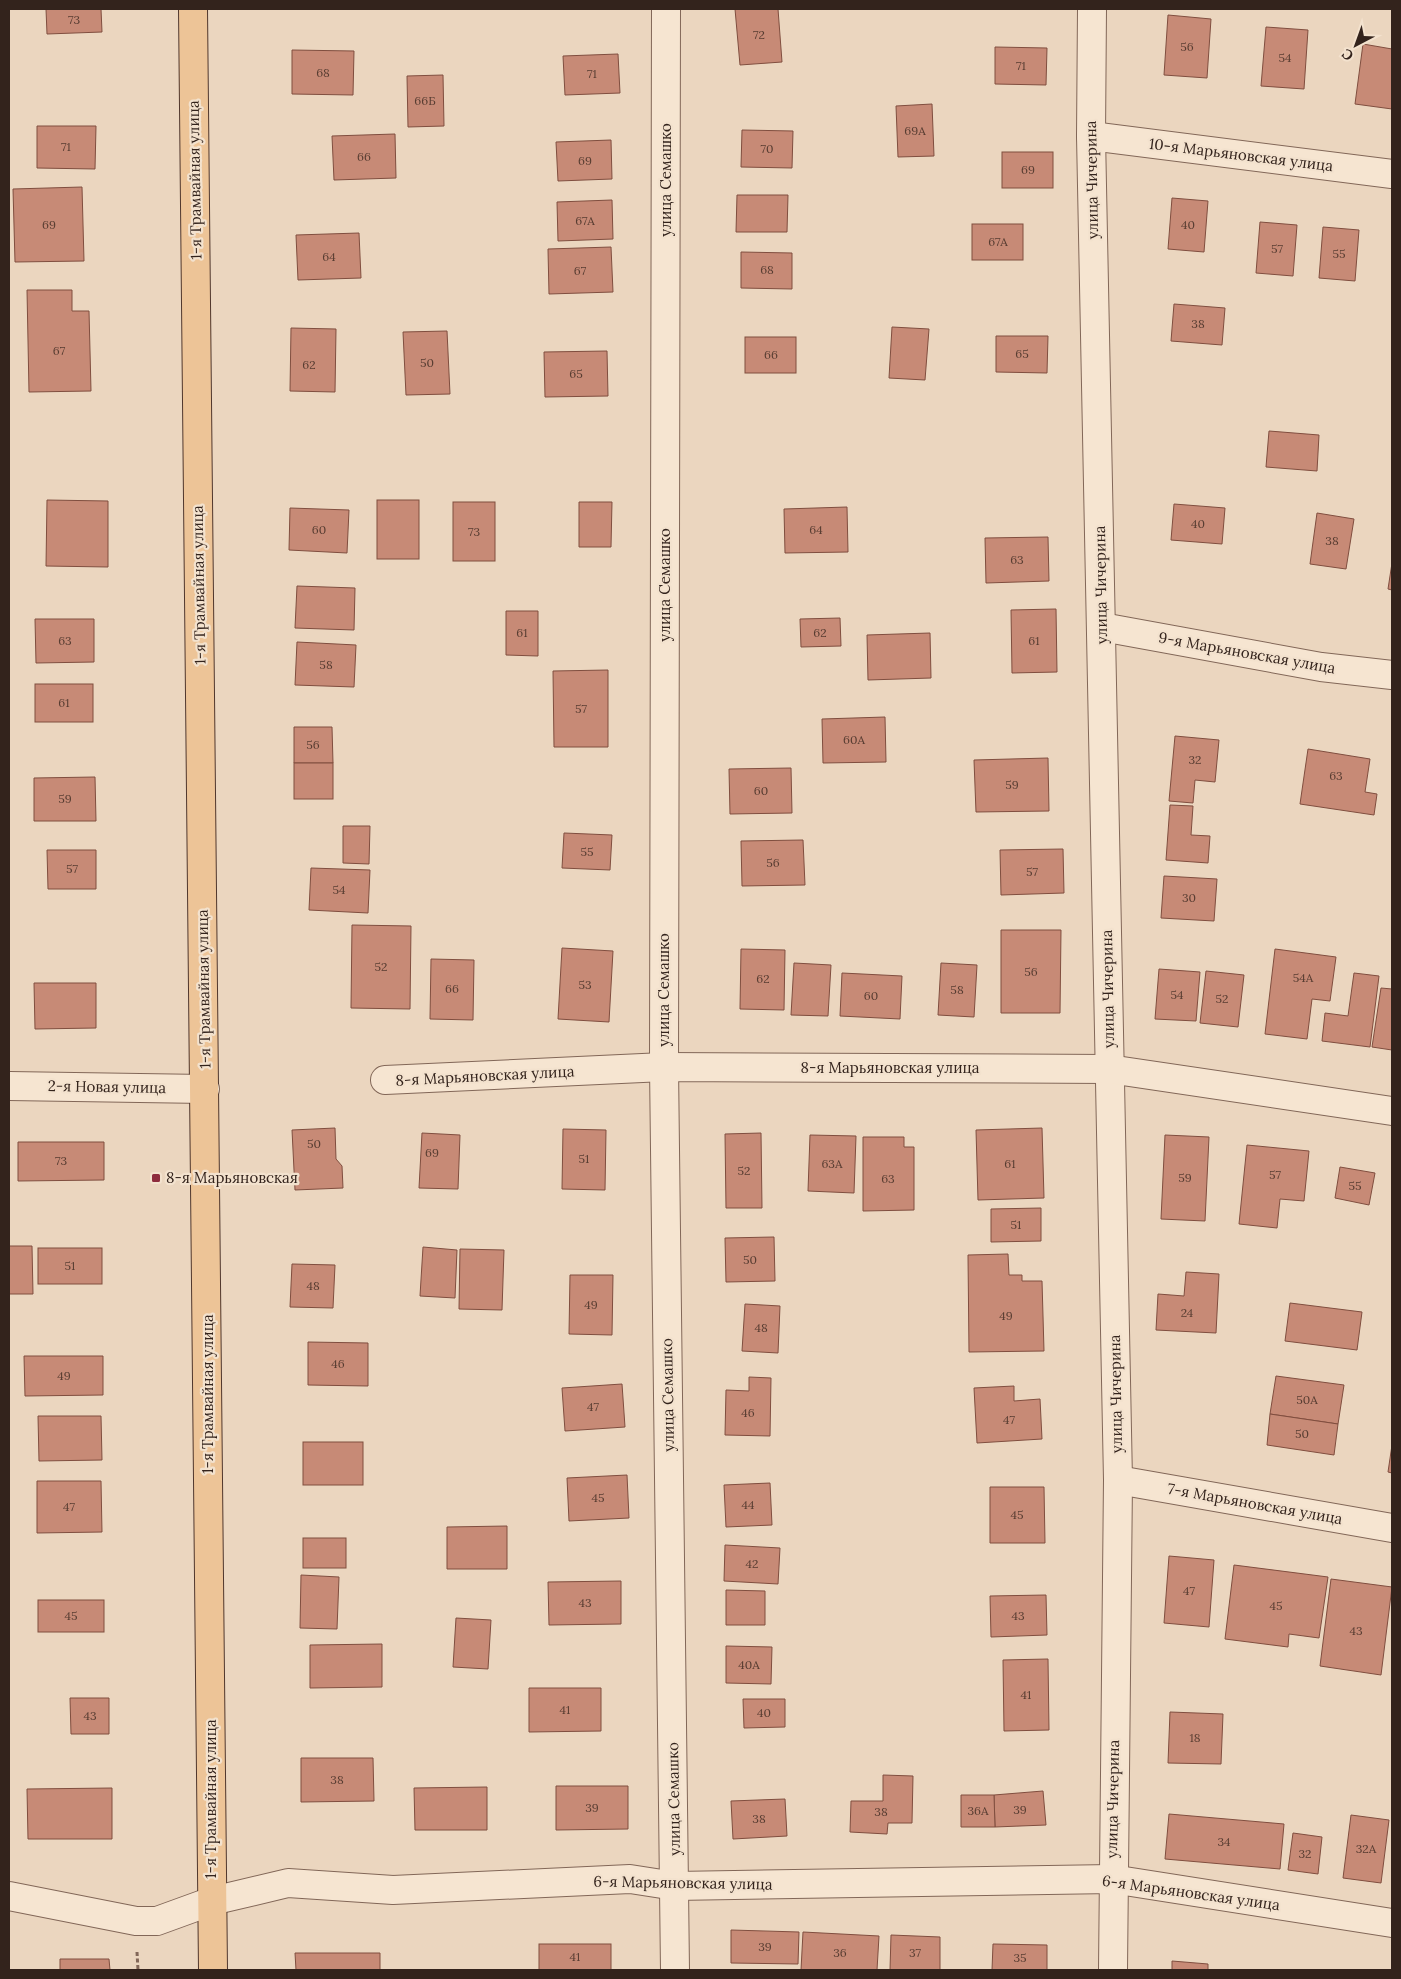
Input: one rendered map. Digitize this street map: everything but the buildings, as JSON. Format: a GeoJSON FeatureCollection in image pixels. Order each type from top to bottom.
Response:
{"type":"FeatureCollection","features":[{"type":"Feature","properties":{"kind":"main road","name":"1-я Трамвайная улица"},"geometry":{"type":"LineString","coordinates":[[193,9],[213,1970]]}},
{"type":"Feature","properties":{"kind":"street","name":"улица Семашко"},"geometry":{"type":"LineString","coordinates":[[666,9],[664,1068],[675,1970]]}},
{"type":"Feature","properties":{"kind":"street","name":"улица Чичерина"},"geometry":{"type":"LineString","coordinates":[[1092,9],[1091,136],[1118,1480],[1112,1880],[1113,1970]]}},
{"type":"Feature","properties":{"kind":"street","name":"10-я Марьяновская улица"},"geometry":{"type":"LineString","coordinates":[[1091,136],[1392,174]]}},
{"type":"Feature","properties":{"kind":"street","name":"9-я Марьяновская улица"},"geometry":{"type":"LineString","coordinates":[[1102,627],[1322,667],[1392,675]]}},
{"type":"Feature","properties":{"kind":"street","name":"8-я Марьяновская улица"},"geometry":{"type":"LineString","coordinates":[[385,1080],[664,1068],[1109,1069],[1392,1111]]}},
{"type":"Feature","properties":{"kind":"street","name":"2-я Новая улица"},"geometry":{"type":"LineString","coordinates":[[9,1086],[205,1089]]}},
{"type":"Feature","properties":{"kind":"street","name":"7-я Марьяновская улица"},"geometry":{"type":"LineString","coordinates":[[1118,1480],[1392,1528]]}},
{"type":"Feature","properties":{"kind":"street","name":"6-я Марьяновская улица"},"geometry":{"type":"LineString","coordinates":[[9,1896],[136,1921],[157,1921],[212,1901],[288,1883],[393,1890],[630,1879],[675,1886],[1112,1880],[1392,1923]]}},
{"type":"Feature","properties":{"kind":"place","name":"8-я Марьяновская"},"geometry":{"type":"Point","coordinates":[156,1178]}}]}
